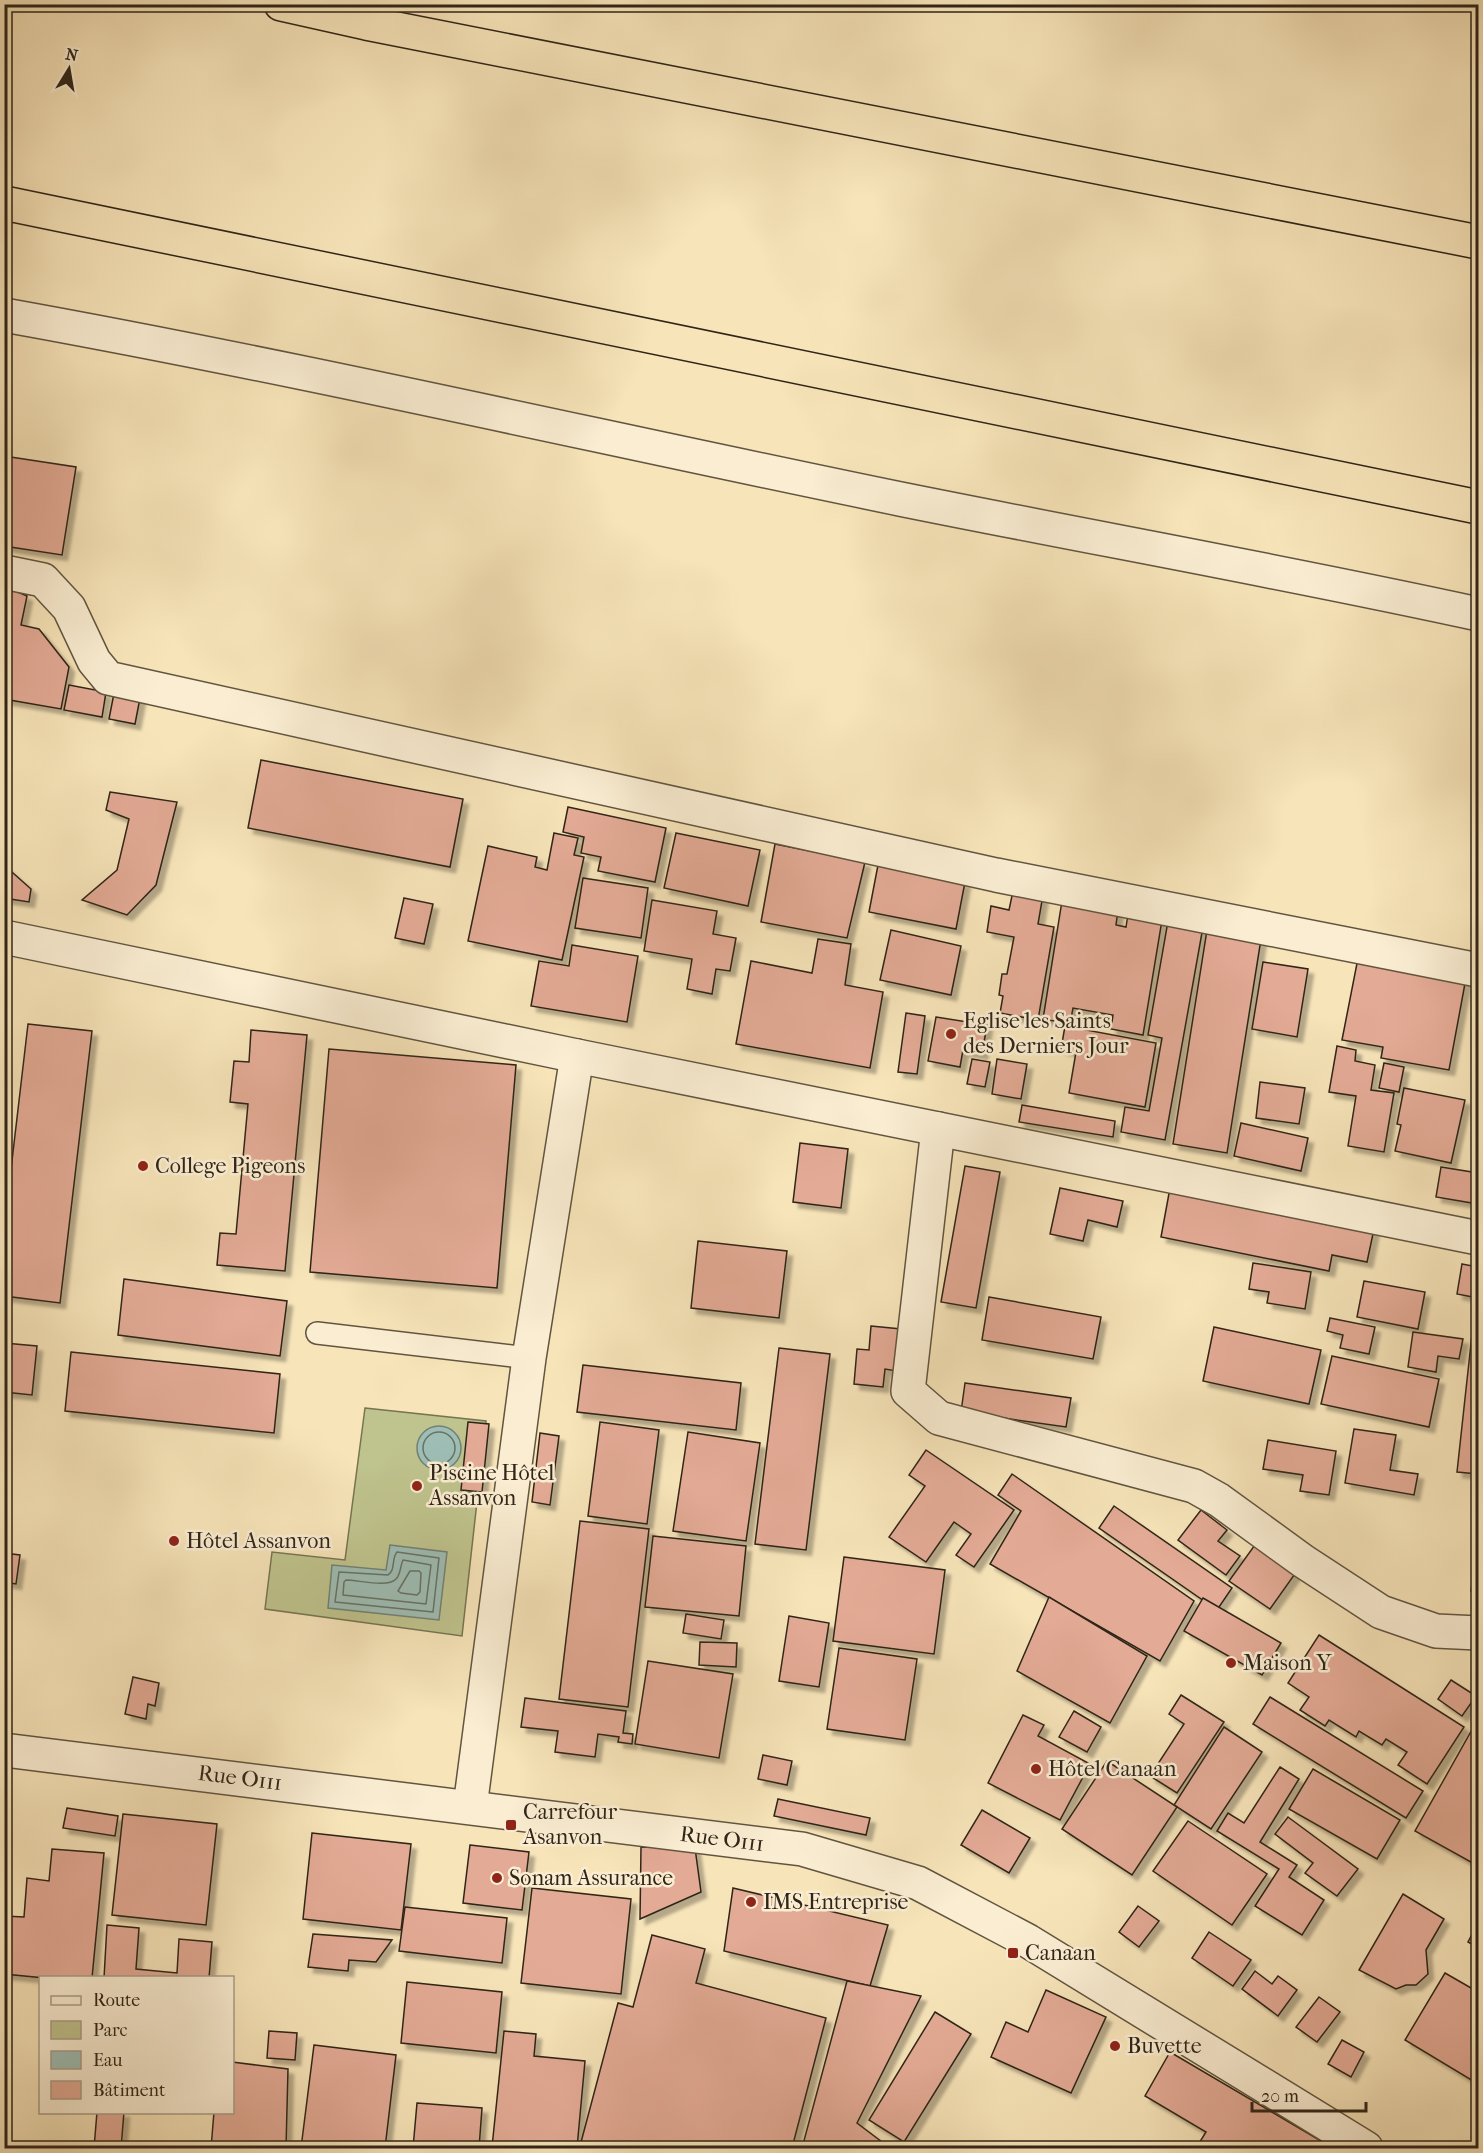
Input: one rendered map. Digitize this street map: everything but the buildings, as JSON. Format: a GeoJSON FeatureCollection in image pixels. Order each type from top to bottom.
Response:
{"type":"FeatureCollection","features":[{"type":"Feature","properties":{"kind":"highway"},"geometry":{"type":"LineString","coordinates":[[281,4],[378,26],[1479,242]]}},
{"type":"Feature","properties":{"kind":"highway"},"geometry":{"type":"LineString","coordinates":[[4,203],[1479,507]]}},
{"type":"Feature","properties":{"kind":"street"},"geometry":{"type":"LineString","coordinates":[[4,315],[154,342],[889,496],[1360,588],[1479,614]]}},
{"type":"Feature","properties":{"kind":"street"},"geometry":{"type":"LineString","coordinates":[[4,572],[43,580],[69,608],[94,661],[108,678],[996,875],[1479,970]]}},
{"type":"Feature","properties":{"kind":"street"},"geometry":{"type":"LineString","coordinates":[[4,937],[577,1056],[1479,1238]]}},
{"type":"Feature","properties":{"kind":"street"},"geometry":{"type":"LineString","coordinates":[[470,1807],[529,1358],[577,1056]]}},
{"type":"Feature","properties":{"kind":"street"},"geometry":{"type":"LineString","coordinates":[[938,1129],[908,1391],[939,1418],[1194,1486],[1219,1500],[1303,1561],[1381,1612],[1436,1631],[1479,1634]]}},
{"type":"Feature","properties":{"kind":"street","name":"Rue O111"},"geometry":{"type":"LineString","coordinates":[[4,1750],[802,1849],[918,1883],[1028,1941],[1366,2148]]}},
{"type":"Feature","properties":{"kind":"lane"},"geometry":{"type":"LineString","coordinates":[[317,1333],[529,1358]]}},
{"type":"Feature","properties":{"kind":"green space","name":"Piscine Hôtel Assanvon"},"geometry":{"type":"Polygon","coordinates":[[[365,1408],[486,1421],[462,1636],[265,1609],[272,1552],[345,1560],[365,1408]]]}},
{"type":"Feature","properties":{"kind":"water"},"geometry":{"type":"Polygon","coordinates":[[[439,1426],[455,1432],[461,1448],[455,1464],[439,1470],[423,1464],[417,1448],[423,1432],[439,1426]]]}},
{"type":"Feature","properties":{"kind":"water","name":"Piscine Hôtel Assanvon"},"geometry":{"type":"Polygon","coordinates":[[[390,1545],[447,1552],[439,1620],[328,1608],[332,1565],[386,1570],[390,1545]]]}},
{"type":"Feature","properties":{"kind":"place","name":"Eglise les Saints des Derniers Jour"},"geometry":{"type":"Point","coordinates":[951,1034]}},
{"type":"Feature","properties":{"kind":"place","name":"College Pigeons"},"geometry":{"type":"Point","coordinates":[143,1166]}},
{"type":"Feature","properties":{"kind":"place","name":"Piscine Hôtel Assanvon"},"geometry":{"type":"Point","coordinates":[417,1486]}},
{"type":"Feature","properties":{"kind":"place","name":"Hôtel Assanvon"},"geometry":{"type":"Point","coordinates":[174,1541]}},
{"type":"Feature","properties":{"kind":"place","name":"Maison Y"},"geometry":{"type":"Point","coordinates":[1231,1663]}},
{"type":"Feature","properties":{"kind":"place","name":"Hôtel Canaan"},"geometry":{"type":"Point","coordinates":[1036,1769]}},
{"type":"Feature","properties":{"kind":"place","name":"Carrefour Asanvon"},"geometry":{"type":"Point","coordinates":[511,1825]}},
{"type":"Feature","properties":{"kind":"place","name":"Sonam Assurance"},"geometry":{"type":"Point","coordinates":[497,1878]}},
{"type":"Feature","properties":{"kind":"place","name":"IMS Entreprise"},"geometry":{"type":"Point","coordinates":[751,1902]}},
{"type":"Feature","properties":{"kind":"place","name":"Canaan"},"geometry":{"type":"Point","coordinates":[1013,1953]}},
{"type":"Feature","properties":{"kind":"place","name":"Buvette"},"geometry":{"type":"Point","coordinates":[1115,2046]}}]}
